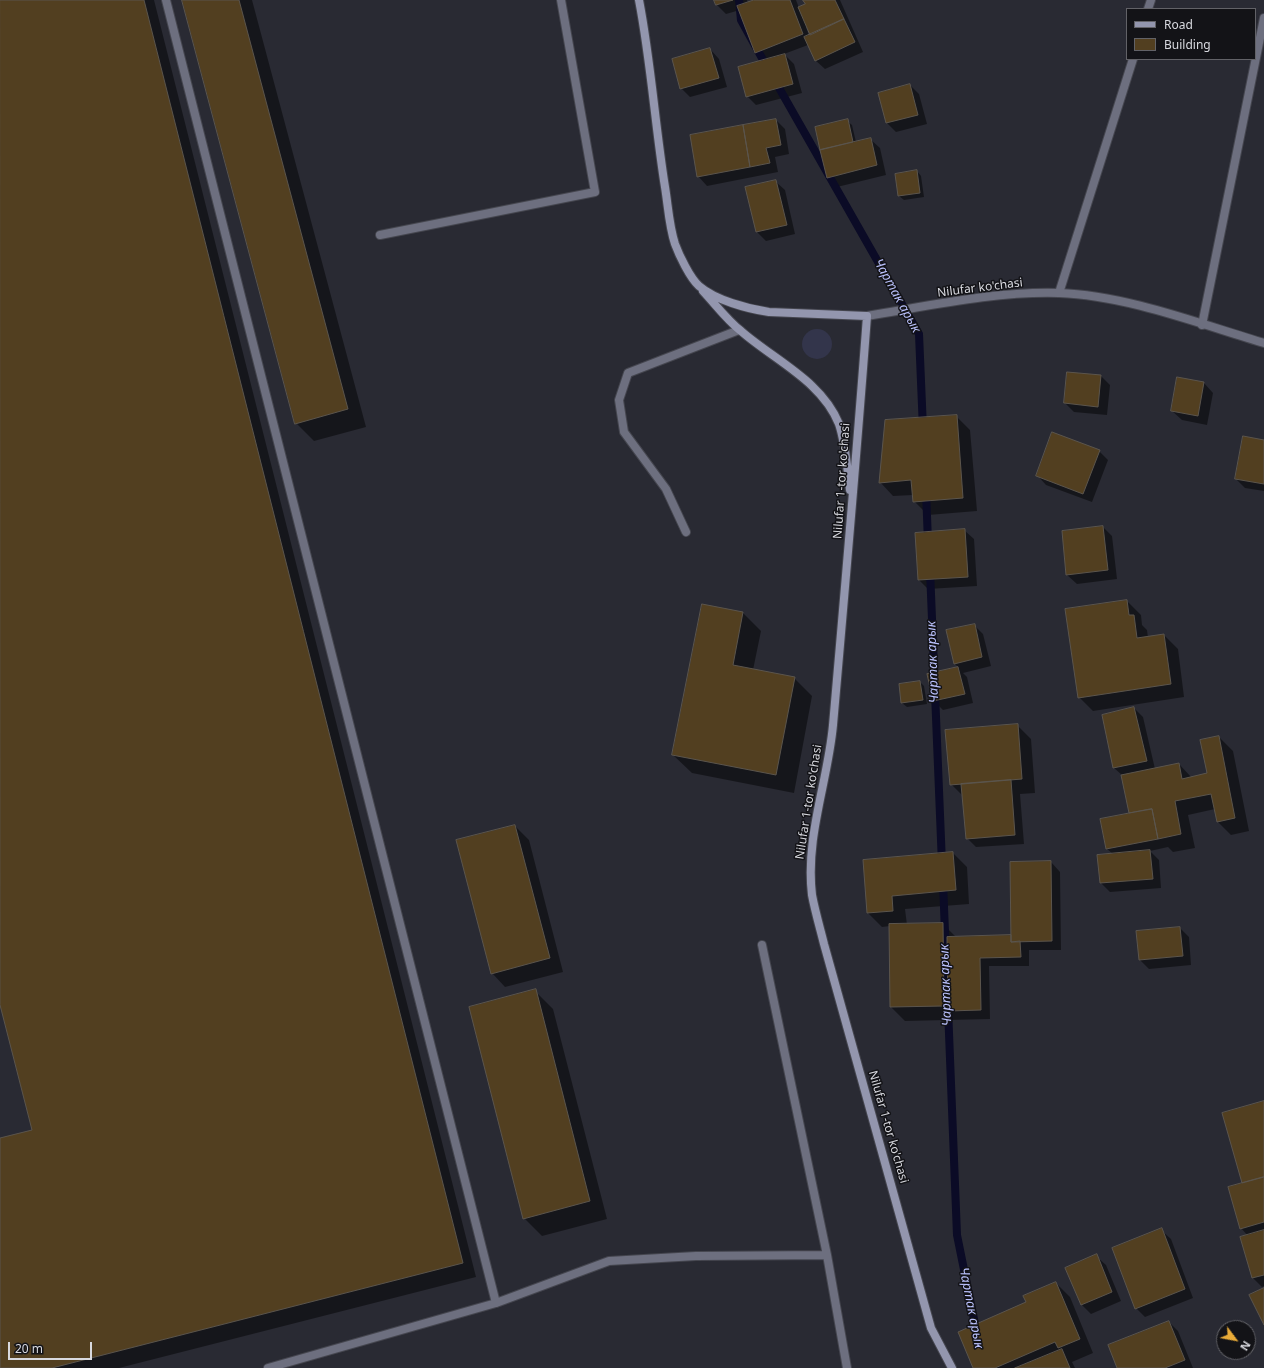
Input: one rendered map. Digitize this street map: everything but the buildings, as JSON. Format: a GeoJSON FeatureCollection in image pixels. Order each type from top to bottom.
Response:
{"type":"FeatureCollection","features":[{"type":"Feature","properties":{"kind":"street"},"geometry":{"type":"LineString","coordinates":[[166,0],[496,1303]]}},
{"type":"Feature","properties":{"kind":"street"},"geometry":{"type":"LineString","coordinates":[[380,235],[595,192],[560,0]]}},
{"type":"Feature","properties":{"kind":"street","name":"Nilufar ko'chasi"},"geometry":{"type":"LineString","coordinates":[[639,0],[645,32],[662,170],[674,242],[685,265],[698,286],[739,330],[803,378],[816,390],[829,406],[838,423],[843,437],[853,506]]}},
{"type":"Feature","properties":{"kind":"street"},"geometry":{"type":"LineString","coordinates":[[1256,58],[1264,18]]}},
{"type":"Feature","properties":{"kind":"street"},"geometry":{"type":"LineString","coordinates":[[1059,293],[1133,60]]}},
{"type":"Feature","properties":{"kind":"street"},"geometry":{"type":"LineString","coordinates":[[1202,325],[1256,60]]}},
{"type":"Feature","properties":{"kind":"street","name":"Nilufar ko'chasi"},"geometry":{"type":"LineString","coordinates":[[698,286],[719,298],[753,310],[776,313],[867,316],[993,296],[1059,293],[1118,300],[1264,343]]}},
{"type":"Feature","properties":{"kind":"street","name":"Nilufar 1-tor ko'chasi"},"geometry":{"type":"LineString","coordinates":[[867,316],[853,506],[833,728],[815,826],[812,862],[812,894],[826,952],[931,1328],[952,1368]]}},
{"type":"Feature","properties":{"kind":"street"},"geometry":{"type":"LineString","coordinates":[[686,532],[666,489],[624,432],[619,400],[628,373],[739,330]]}},
{"type":"Feature","properties":{"kind":"street"},"geometry":{"type":"LineString","coordinates":[[762,945],[827,1255],[847,1368]]}},
{"type":"Feature","properties":{"kind":"street"},"geometry":{"type":"LineString","coordinates":[[268,1368],[496,1303],[609,1261],[696,1256],[827,1255]]}},
{"type":"Feature","properties":{"kind":"shaded area"},"geometry":{"type":"Polygon","coordinates":[[[817,329],[823,330],[831,338],[831,350],[823,358],[817,359],[811,358],[803,350],[802,344],[803,338],[811,330],[817,329]]]}},
{"type":"Feature","properties":{"kind":"waterway","name":"Чартак арык"},"geometry":{"type":"LineString","coordinates":[[739,0],[741,20],[768,69]]}},
{"type":"Feature","properties":{"kind":"waterway","name":"Чартак арык"},"geometry":{"type":"LineString","coordinates":[[774,79],[919,334],[923,429]]}},
{"type":"Feature","properties":{"kind":"waterway","name":"Чартак арык"},"geometry":{"type":"LineString","coordinates":[[926,490],[928,542]]}},
{"type":"Feature","properties":{"kind":"waterway","name":"Чартак арык"},"geometry":{"type":"LineString","coordinates":[[930,570],[942,864]]}},
{"type":"Feature","properties":{"kind":"waterway","name":"Чартак арык"},"geometry":{"type":"LineString","coordinates":[[943,882],[957,1235],[977,1334]]}}]}
